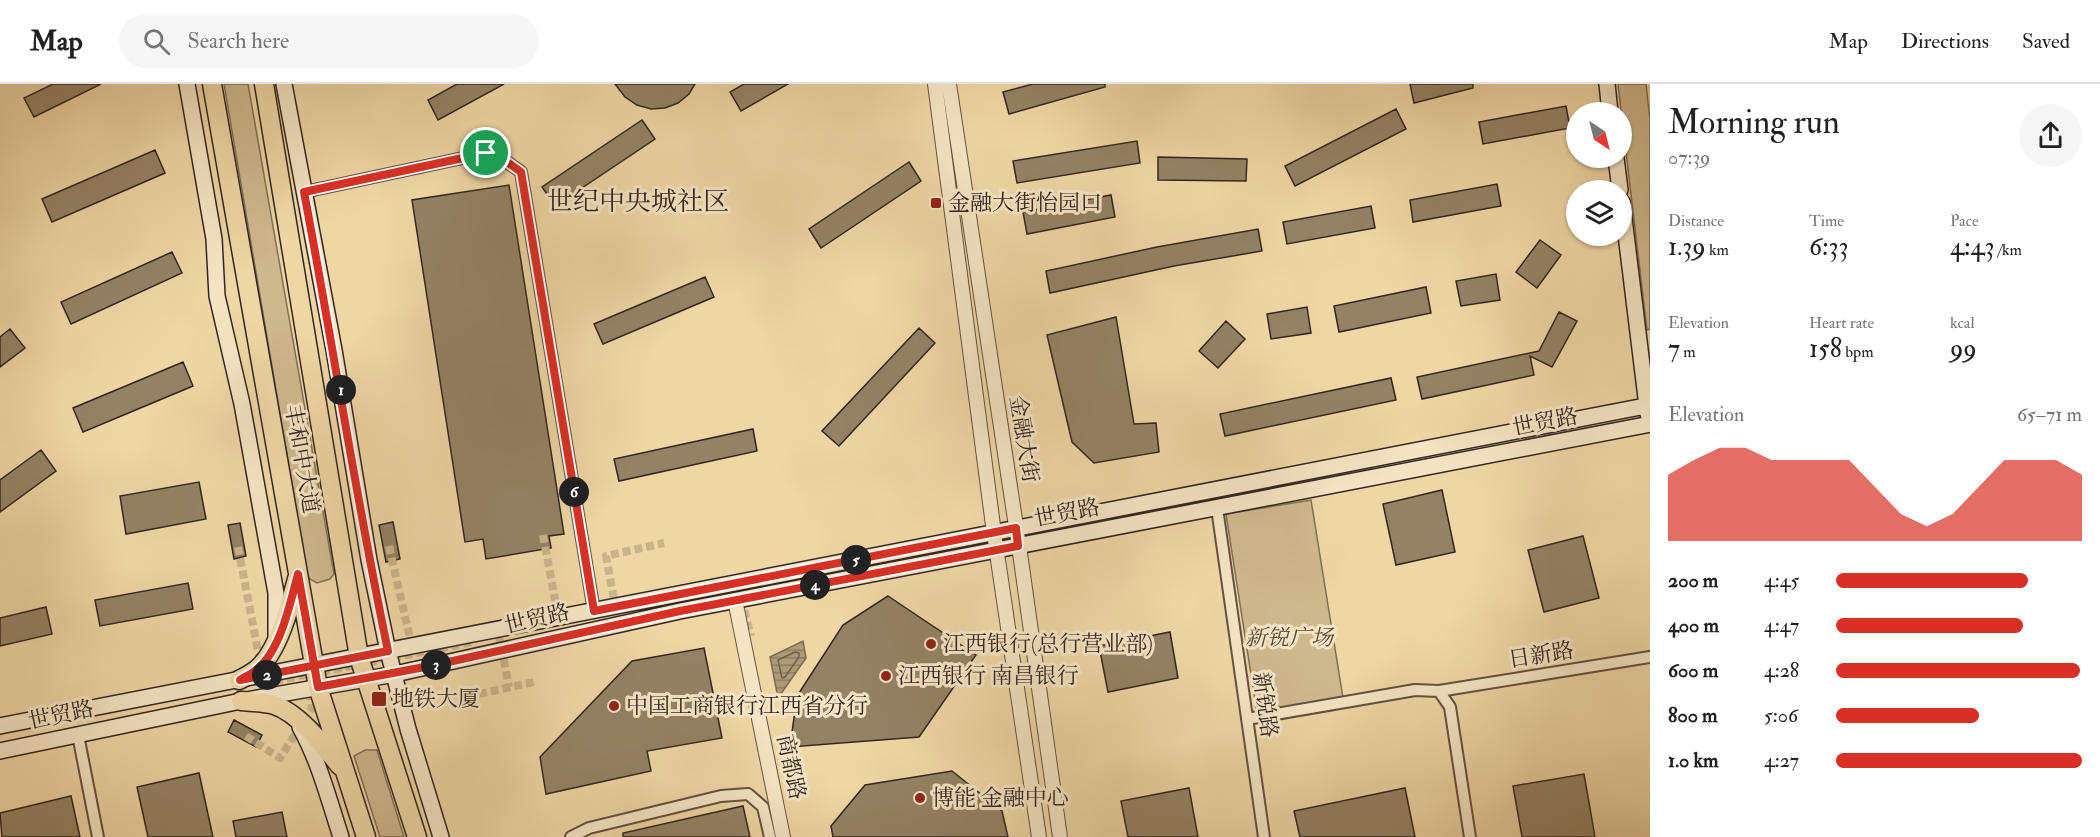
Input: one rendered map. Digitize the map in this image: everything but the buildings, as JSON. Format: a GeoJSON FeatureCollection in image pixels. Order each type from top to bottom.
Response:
{"type":"FeatureCollection","features":[{"type":"Feature","properties":{"kind":"main road"},"geometry":{"type":"LineString","coordinates":[[187,84],[214,238],[217,296],[242,404],[276,593],[276,641]]}},
{"type":"Feature","properties":{"kind":"main road","name":"丰和中大道"},"geometry":{"type":"LineString","coordinates":[[212,84],[318,687],[366,837]]}},
{"type":"Feature","properties":{"kind":"main road","name":"丰和中大道"},"geometry":{"type":"LineString","coordinates":[[264,84],[359,657],[417,837]]}},
{"type":"Feature","properties":{"kind":"main road"},"geometry":{"type":"LineString","coordinates":[[284,84],[334,350],[369,560],[388,651],[408,729],[441,837]]}},
{"type":"Feature","properties":{"kind":"main road"},"geometry":{"type":"LineString","coordinates":[[1607,84],[1609,102]]}},
{"type":"Feature","properties":{"kind":"main road"},"geometry":{"type":"LineString","coordinates":[[1628,246],[1650,432]]}},
{"type":"Feature","properties":{"kind":"main road","name":"世贸路"},"geometry":{"type":"LineString","coordinates":[[0,726],[1648,405]]}},
{"type":"Feature","properties":{"kind":"main road","name":"世贸路"},"geometry":{"type":"LineString","coordinates":[[0,751],[241,701],[395,674],[735,600],[1650,425]]}},
{"type":"Feature","properties":{"kind":"main road"},"geometry":{"type":"LineString","coordinates":[[240,680],[258,669],[276,641],[286,620],[298,574]]}},
{"type":"Feature","properties":{"kind":"main road"},"geometry":{"type":"LineString","coordinates":[[241,701],[275,705],[294,716],[316,737],[346,773]]}},
{"type":"Feature","properties":{"kind":"main road"},"geometry":{"type":"LineString","coordinates":[[294,716],[309,743],[341,837]]}},
{"type":"Feature","properties":{"kind":"street","name":"金融大街"},"geometry":{"type":"LineString","coordinates":[[935,84],[994,533],[1039,837]]}},
{"type":"Feature","properties":{"kind":"street","name":"金融大街"},"geometry":{"type":"LineString","coordinates":[[949,84],[1060,837]]}},
{"type":"Feature","properties":{"kind":"street"},"geometry":{"type":"LineString","coordinates":[[304,192],[486,153],[503,159],[521,172],[594,611]]}},
{"type":"Feature","properties":{"kind":"street","name":"新锐路"},"geometry":{"type":"LineString","coordinates":[[1217,508],[1264,837]]}},
{"type":"Feature","properties":{"kind":"street","name":"商都路"},"geometry":{"type":"LineString","coordinates":[[735,600],[783,837]]}},
{"type":"Feature","properties":{"kind":"street","name":"日新路"},"geometry":{"type":"LineString","coordinates":[[1247,718],[1415,690],[1438,691],[1650,657]]}},
{"type":"Feature","properties":{"kind":"street"},"geometry":{"type":"LineString","coordinates":[[1438,691],[1450,706],[1470,837]]}},
{"type":"Feature","properties":{"kind":"street"},"geometry":{"type":"LineString","coordinates":[[78,735],[98,837]]}},
{"type":"Feature","properties":{"kind":"street"},"geometry":{"type":"LineString","coordinates":[[571,837],[589,828],[721,796],[748,794],[763,807],[770,837]]}},
{"type":"Feature","properties":{"kind":"green space"},"geometry":{"type":"Polygon","coordinates":[[[224,84],[248,84],[334,574],[330,579],[317,583],[308,578],[224,84]]]}},
{"type":"Feature","properties":{"kind":"green space"},"geometry":{"type":"Polygon","coordinates":[[[1618,84],[1646,84],[1650,120],[1650,329],[1647,330],[1632,203],[1632,180],[1629,180],[1628,168],[1632,168],[1632,102],[1620,102],[1618,84]]]}},
{"type":"Feature","properties":{"kind":"green space","name":"新锐广场"},"geometry":{"type":"Polygon","coordinates":[[[1311,500],[1343,698],[1257,713],[1226,514],[1311,500]]]}},
{"type":"Feature","properties":{"kind":"green space"},"geometry":{"type":"Polygon","coordinates":[[[365,750],[377,750],[404,837],[380,837],[354,756],[365,750]]]}},
{"type":"Feature","properties":{"kind":"water"},"geometry":{"type":"Polygon","coordinates":[[[803,641],[806,658],[778,698],[770,657],[803,641]]]}},
{"type":"Feature","properties":{"kind":"tunnel"},"geometry":{"type":"LineString","coordinates":[[543,535],[559,621]]}},
{"type":"Feature","properties":{"kind":"tunnel"},"geometry":{"type":"LineString","coordinates":[[616,610],[606,556],[664,543]]}},
{"type":"Feature","properties":{"kind":"tunnel"},"geometry":{"type":"LineString","coordinates":[[389,546],[412,647]]}},
{"type":"Feature","properties":{"kind":"tunnel"},"geometry":{"type":"LineString","coordinates":[[238,547],[258,651],[270,682],[473,642]]}},
{"type":"Feature","properties":{"kind":"tunnel"},"geometry":{"type":"LineString","coordinates":[[741,599],[751,636]]}},
{"type":"Feature","properties":{"kind":"tunnel"},"geometry":{"type":"LineString","coordinates":[[499,636],[509,687]]}},
{"type":"Feature","properties":{"kind":"tunnel"},"geometry":{"type":"LineString","coordinates":[[246,736],[280,758],[312,708],[305,675]]}},
{"type":"Feature","properties":{"kind":"tunnel"},"geometry":{"type":"LineString","coordinates":[[479,694],[534,682]]}},
{"type":"Feature","properties":{"kind":"place","name":"金融大街怡园口"},"geometry":{"type":"Point","coordinates":[936,203]}},
{"type":"Feature","properties":{"kind":"place","name":"江西银行(总行营业部)"},"geometry":{"type":"Point","coordinates":[931,644]}},
{"type":"Feature","properties":{"kind":"place","name":"江西银行 南昌银行"},"geometry":{"type":"Point","coordinates":[886,676]}},
{"type":"Feature","properties":{"kind":"place","name":"地铁大厦"},"geometry":{"type":"Point","coordinates":[379,699]}},
{"type":"Feature","properties":{"kind":"place","name":"中国工商银行江西省分行"},"geometry":{"type":"Point","coordinates":[614,706]}},
{"type":"Feature","properties":{"kind":"place","name":"博能 金融中心"},"geometry":{"type":"Point","coordinates":[920,798]}},
{"type":"Feature","properties":{"kind":"district","name":"世纪中央城社区"},"geometry":{"type":"Point","coordinates":[638,202]}},
{"type":"Feature","properties":{"kind":"route"},"geometry":{"type":"LineString","coordinates":[[486,153],[304,192],[334,350],[369,560],[388,651],[314,666],[240,680],[258,669],[271,650],[286,620],[298,574],[314,666],[318,687],[430,666],[680,611],[1018,546],[1016,528],[594,611],[521,172],[503,159],[486,153]]}}]}
